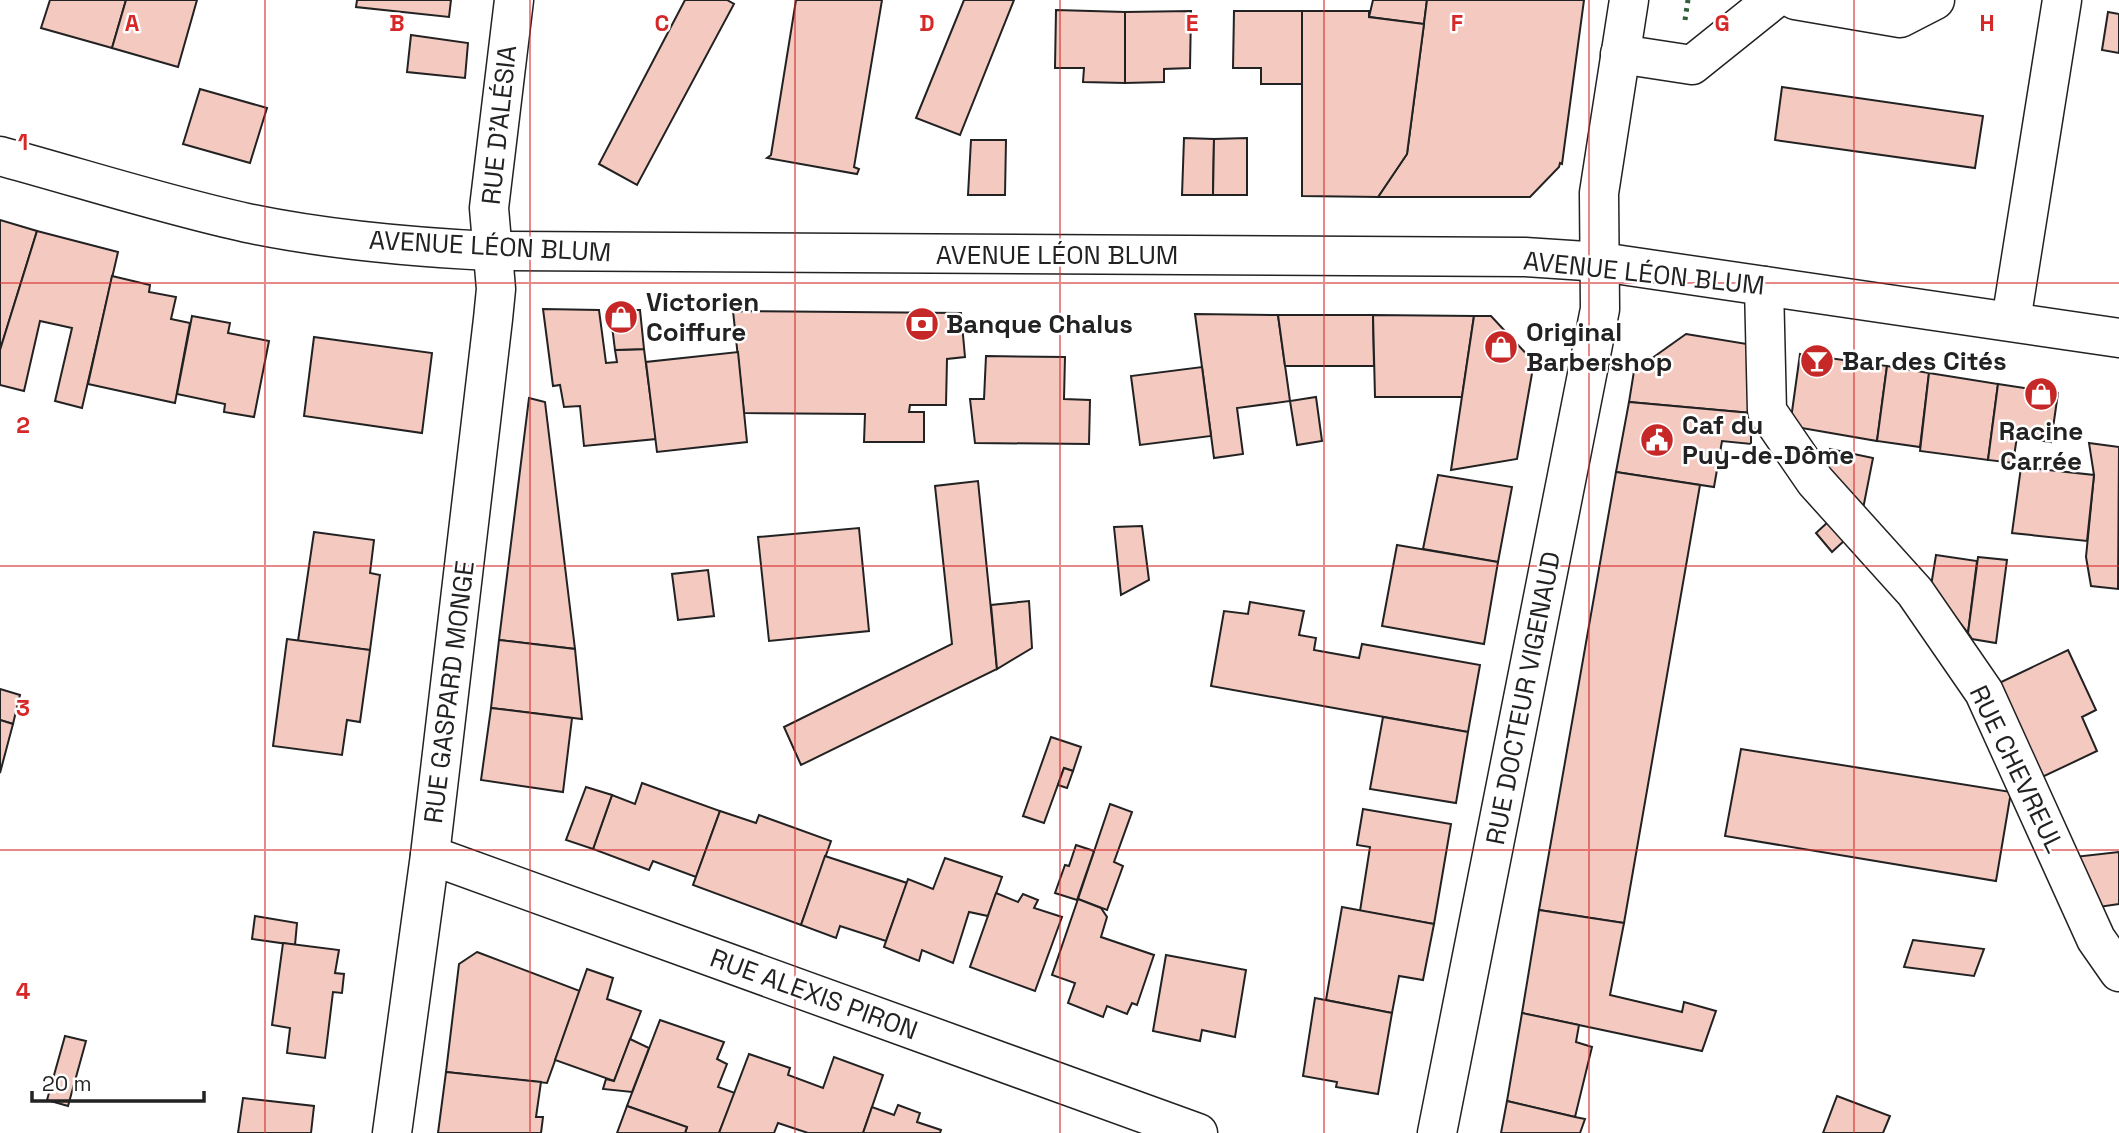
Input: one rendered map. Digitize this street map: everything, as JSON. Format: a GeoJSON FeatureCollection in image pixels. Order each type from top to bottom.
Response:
{"type":"FeatureCollection","features":[{"type":"Feature","properties":{"kind":"street","name":"RUE D'ALÉSIA"},"geometry":{"type":"LineString","coordinates":[[491,251],[490,198],[514,0]]}},
{"type":"Feature","properties":{"kind":"street","name":"RUE DOCTEUR VIGENAUD"},"geometry":{"type":"LineString","coordinates":[[1437,1133],[1600,309],[1599,193],[1629,0]]}},
{"type":"Feature","properties":{"kind":"street"},"geometry":{"type":"LineString","coordinates":[[1620,54],[1692,65],[1773,0]]}},
{"type":"Feature","properties":{"kind":"street"},"geometry":{"type":"LineString","coordinates":[[1795,0],[1900,18],[1935,0]]}},
{"type":"Feature","properties":{"kind":"street"},"geometry":{"type":"LineString","coordinates":[[2011,321],[2062,0]]}},
{"type":"Feature","properties":{"kind":"street","name":"AVENUE LÉON BLUM"},"geometry":{"type":"LineString","coordinates":[[0,156],[247,223],[332,238],[418,247],[491,251],[1511,257],[1601,262],[2119,338]]}},
{"type":"Feature","properties":{"kind":"street","name":"RUE GASPARD MONGE"},"geometry":{"type":"LineString","coordinates":[[392,1133],[430,855],[493,318],[496,289],[491,251]]}},
{"type":"Feature","properties":{"kind":"street","name":"RUE CHEVREUL"},"geometry":{"type":"LineString","coordinates":[[1764,286],[1767,411],[1815,481],[1915,592],[1984,692],[2096,939],[2119,972]]}},
{"type":"Feature","properties":{"kind":"street","name":"RUE ALEXIS PIRON"},"geometry":{"type":"LineString","coordinates":[[430,855],[1198,1133]]}},
{"type":"Feature","properties":{"kind":"building"},"geometry":{"type":"Polygon","coordinates":[[[50,0],[126,0],[112,48],[41,28],[50,0]]]}},
{"type":"Feature","properties":{"kind":"building"},"geometry":{"type":"Polygon","coordinates":[[[126,0],[197,0],[178,67],[112,48],[126,0]]]}},
{"type":"Feature","properties":{"kind":"building"},"geometry":{"type":"Polygon","coordinates":[[[357,0],[451,0],[449,17],[356,7],[357,0]]]}},
{"type":"Feature","properties":{"kind":"building"},"geometry":{"type":"Polygon","coordinates":[[[685,0],[727,0],[734,4],[637,185],[599,164],[685,0]]]}},
{"type":"Feature","properties":{"kind":"building"},"geometry":{"type":"Polygon","coordinates":[[[796,0],[882,0],[854,167],[859,169],[857,174],[767,158],[771,155],[796,0]]]}},
{"type":"Feature","properties":{"kind":"building"},"geometry":{"type":"Polygon","coordinates":[[[964,0],[1014,0],[960,135],[916,118],[964,0]]]}},
{"type":"Feature","properties":{"kind":"building"},"geometry":{"type":"Polygon","coordinates":[[[1373,0],[1427,0],[1424,24],[1369,17],[1373,0]]]}},
{"type":"Feature","properties":{"kind":"building"},"geometry":{"type":"Polygon","coordinates":[[[1427,0],[1584,0],[1562,164],[1560,163],[1530,197],[1378,197],[1407,154],[1427,0]]]}},
{"type":"Feature","properties":{"kind":"building"},"geometry":{"type":"Polygon","coordinates":[[[1056,10],[1125,12],[1125,83],[1083,82],[1084,68],[1055,68],[1056,10]]]}},
{"type":"Feature","properties":{"kind":"building"},"geometry":{"type":"Polygon","coordinates":[[[1191,11],[1190,68],[1164,69],[1164,82],[1125,83],[1125,12],[1191,11]]]}},
{"type":"Feature","properties":{"kind":"building"},"geometry":{"type":"Polygon","coordinates":[[[1234,11],[1302,11],[1302,84],[1261,84],[1261,68],[1233,68],[1234,11]]]}},
{"type":"Feature","properties":{"kind":"building"},"geometry":{"type":"Polygon","coordinates":[[[1302,11],[1369,11],[1369,17],[1424,24],[1407,154],[1378,197],[1302,196],[1302,11]]]}},
{"type":"Feature","properties":{"kind":"building"},"geometry":{"type":"Polygon","coordinates":[[[2108,12],[2119,14],[2119,53],[2102,50],[2108,12]]]}},
{"type":"Feature","properties":{"kind":"building"},"geometry":{"type":"Polygon","coordinates":[[[411,35],[468,43],[465,78],[407,72],[411,35]]]}},
{"type":"Feature","properties":{"kind":"building"},"geometry":{"type":"Polygon","coordinates":[[[1782,87],[1983,116],[1975,168],[1775,140],[1782,87]]]}},
{"type":"Feature","properties":{"kind":"building"},"geometry":{"type":"Polygon","coordinates":[[[200,89],[267,108],[250,163],[183,144],[200,89]]]}},
{"type":"Feature","properties":{"kind":"building"},"geometry":{"type":"Polygon","coordinates":[[[1184,138],[1214,139],[1213,195],[1182,195],[1184,138]]]}},
{"type":"Feature","properties":{"kind":"building"},"geometry":{"type":"Polygon","coordinates":[[[1247,138],[1247,195],[1213,195],[1214,139],[1247,138]]]}},
{"type":"Feature","properties":{"kind":"building"},"geometry":{"type":"Polygon","coordinates":[[[971,140],[1006,140],[1005,195],[968,195],[971,140]]]}},
{"type":"Feature","properties":{"kind":"building"},"geometry":{"type":"Polygon","coordinates":[[[0,220],[37,231],[0,350],[0,220]]]}},
{"type":"Feature","properties":{"kind":"building"},"geometry":{"type":"Polygon","coordinates":[[[37,231],[118,252],[82,408],[55,401],[72,328],[40,321],[24,391],[0,385],[0,350],[37,231]]]}},
{"type":"Feature","properties":{"kind":"building"},"geometry":{"type":"Polygon","coordinates":[[[112,276],[150,285],[149,292],[176,297],[171,319],[190,323],[175,403],[88,384],[112,276]]]}},
{"type":"Feature","properties":{"kind":"building"},"geometry":{"type":"Polygon","coordinates":[[[543,309],[599,310],[606,363],[617,362],[615,350],[644,349],[656,439],[584,446],[580,406],[564,407],[560,385],[553,386],[543,309]]]}},
{"type":"Feature","properties":{"kind":"building"},"geometry":{"type":"Polygon","coordinates":[[[610,310],[640,310],[644,349],[615,350],[610,310]]]}},
{"type":"Feature","properties":{"kind":"building"},"geometry":{"type":"Polygon","coordinates":[[[733,311],[961,313],[965,357],[947,359],[946,405],[910,405],[909,412],[924,412],[924,442],[864,442],[865,414],[744,413],[733,311]]]}},
{"type":"Feature","properties":{"kind":"building"},"geometry":{"type":"Polygon","coordinates":[[[1195,314],[1278,315],[1290,401],[1237,408],[1243,454],[1214,458],[1195,314]]]}},
{"type":"Feature","properties":{"kind":"building"},"geometry":{"type":"Polygon","coordinates":[[[1278,315],[1373,315],[1374,366],[1285,366],[1278,315]]]}},
{"type":"Feature","properties":{"kind":"building"},"geometry":{"type":"Polygon","coordinates":[[[1373,315],[1474,316],[1462,397],[1375,397],[1373,315]]]}},
{"type":"Feature","properties":{"kind":"building"},"geometry":{"type":"Polygon","coordinates":[[[192,316],[230,323],[228,333],[269,341],[254,417],[224,412],[225,404],[177,394],[192,316]]]}},
{"type":"Feature","properties":{"kind":"building"},"geometry":{"type":"Polygon","coordinates":[[[1474,316],[1491,316],[1534,362],[1517,459],[1451,470],[1474,316]]]}},
{"type":"Feature","properties":{"kind":"building"},"geometry":{"type":"Polygon","coordinates":[[[1686,334],[1753,345],[1751,413],[1629,402],[1634,371],[1686,334]]]}},
{"type":"Feature","properties":{"kind":"building"},"geometry":{"type":"Polygon","coordinates":[[[314,337],[432,353],[422,433],[304,416],[314,337]]]}},
{"type":"Feature","properties":{"kind":"building"},"geometry":{"type":"Polygon","coordinates":[[[738,352],[747,442],[657,452],[646,362],[738,352]]]}},
{"type":"Feature","properties":{"kind":"building"},"geometry":{"type":"Polygon","coordinates":[[[1800,354],[1887,366],[1877,441],[1790,426],[1800,354]]]}},
{"type":"Feature","properties":{"kind":"building"},"geometry":{"type":"Polygon","coordinates":[[[986,356],[1065,357],[1064,399],[1090,400],[1089,444],[975,443],[970,399],[984,399],[986,356]]]}},
{"type":"Feature","properties":{"kind":"building"},"geometry":{"type":"Polygon","coordinates":[[[1887,366],[1929,373],[1920,447],[1877,441],[1887,366]]]}},
{"type":"Feature","properties":{"kind":"building"},"geometry":{"type":"Polygon","coordinates":[[[1202,367],[1211,436],[1140,445],[1131,376],[1202,367]]]}},
{"type":"Feature","properties":{"kind":"building"},"geometry":{"type":"Polygon","coordinates":[[[1929,373],[1998,384],[1988,460],[1920,451],[1929,373]]]}},
{"type":"Feature","properties":{"kind":"building"},"geometry":{"type":"Polygon","coordinates":[[[1998,384],[2058,393],[2051,442],[2017,437],[2013,463],[1988,460],[1998,384]]]}},
{"type":"Feature","properties":{"kind":"building"},"geometry":{"type":"Polygon","coordinates":[[[1316,397],[1322,441],[1297,445],[1290,401],[1316,397]]]}},
{"type":"Feature","properties":{"kind":"building"},"geometry":{"type":"Polygon","coordinates":[[[529,398],[545,402],[575,649],[499,640],[529,398]]]}},
{"type":"Feature","properties":{"kind":"building"},"geometry":{"type":"Polygon","coordinates":[[[1629,402],[1751,413],[1751,444],[1722,441],[1714,487],[1616,472],[1629,402]]]}},
{"type":"Feature","properties":{"kind":"building"},"geometry":{"type":"Polygon","coordinates":[[[2089,443],[2119,447],[2118,589],[2091,586],[2086,557],[2094,475],[2089,443]]]}},
{"type":"Feature","properties":{"kind":"building"},"geometry":{"type":"Polygon","coordinates":[[[1830,449],[1873,458],[1863,509],[1826,468],[1830,449]]]}},
{"type":"Feature","properties":{"kind":"building"},"geometry":{"type":"Polygon","coordinates":[[[2021,467],[2094,475],[2087,541],[2012,533],[2021,467]]]}},
{"type":"Feature","properties":{"kind":"building"},"geometry":{"type":"Polygon","coordinates":[[[1616,472],[1700,485],[1624,923],[1539,910],[1616,472]]]}},
{"type":"Feature","properties":{"kind":"building"},"geometry":{"type":"Polygon","coordinates":[[[1438,475],[1512,487],[1498,562],[1423,549],[1438,475]]]}},
{"type":"Feature","properties":{"kind":"building"},"geometry":{"type":"Polygon","coordinates":[[[978,481],[997,669],[801,765],[784,727],[952,644],[935,486],[978,481]]]}},
{"type":"Feature","properties":{"kind":"building"},"geometry":{"type":"Polygon","coordinates":[[[1829,521],[1845,540],[1832,552],[1816,533],[1829,521]]]}},
{"type":"Feature","properties":{"kind":"building"},"geometry":{"type":"Polygon","coordinates":[[[1142,526],[1149,580],[1121,595],[1114,527],[1142,526]]]}},
{"type":"Feature","properties":{"kind":"building"},"geometry":{"type":"Polygon","coordinates":[[[859,528],[869,631],[769,641],[758,537],[859,528]]]}},
{"type":"Feature","properties":{"kind":"building"},"geometry":{"type":"Polygon","coordinates":[[[314,532],[374,540],[370,573],[380,575],[370,650],[298,641],[314,532]]]}},
{"type":"Feature","properties":{"kind":"building"},"geometry":{"type":"Polygon","coordinates":[[[1397,545],[1498,562],[1484,644],[1382,626],[1397,545]]]}},
{"type":"Feature","properties":{"kind":"building"},"geometry":{"type":"Polygon","coordinates":[[[1936,555],[1977,561],[1968,633],[1931,586],[1936,555]]]}},
{"type":"Feature","properties":{"kind":"building"},"geometry":{"type":"Polygon","coordinates":[[[1978,557],[2007,560],[1996,643],[1972,639],[1968,633],[1978,557]]]}},
{"type":"Feature","properties":{"kind":"building"},"geometry":{"type":"Polygon","coordinates":[[[708,570],[714,616],[678,620],[672,574],[708,570]]]}},
{"type":"Feature","properties":{"kind":"building"},"geometry":{"type":"Polygon","coordinates":[[[1029,601],[1032,648],[997,669],[991,605],[1029,601]]]}},
{"type":"Feature","properties":{"kind":"building"},"geometry":{"type":"Polygon","coordinates":[[[1250,602],[1304,611],[1299,635],[1316,638],[1314,650],[1359,658],[1362,644],[1480,665],[1468,732],[1211,686],[1224,611],[1248,614],[1250,602]]]}},
{"type":"Feature","properties":{"kind":"building"},"geometry":{"type":"Polygon","coordinates":[[[287,639],[370,650],[360,722],[347,720],[342,755],[273,746],[287,639]]]}},
{"type":"Feature","properties":{"kind":"building"},"geometry":{"type":"Polygon","coordinates":[[[499,640],[575,649],[582,719],[491,708],[499,640]]]}},
{"type":"Feature","properties":{"kind":"building"},"geometry":{"type":"Polygon","coordinates":[[[2068,650],[2096,710],[2082,717],[2097,751],[2038,779],[1997,684],[2068,650]]]}},
{"type":"Feature","properties":{"kind":"building"},"geometry":{"type":"Polygon","coordinates":[[[0,689],[20,695],[13,724],[0,720],[0,689]]]}},
{"type":"Feature","properties":{"kind":"building"},"geometry":{"type":"Polygon","coordinates":[[[491,708],[572,718],[563,792],[481,780],[491,708]]]}},
{"type":"Feature","properties":{"kind":"building"},"geometry":{"type":"Polygon","coordinates":[[[1383,717],[1468,732],[1456,803],[1370,789],[1383,717]]]}},
{"type":"Feature","properties":{"kind":"building"},"geometry":{"type":"Polygon","coordinates":[[[0,720],[13,724],[0,773],[0,720]]]}},
{"type":"Feature","properties":{"kind":"building"},"geometry":{"type":"Polygon","coordinates":[[[1051,737],[1081,747],[1073,771],[1064,768],[1044,823],[1023,816],[1051,737]]]}},
{"type":"Feature","properties":{"kind":"building"},"geometry":{"type":"Polygon","coordinates":[[[1741,749],[2011,792],[1996,881],[1725,836],[1741,749]]]}},
{"type":"Feature","properties":{"kind":"building"},"geometry":{"type":"Polygon","coordinates":[[[1064,768],[1073,771],[1067,788],[1058,785],[1064,768]]]}},
{"type":"Feature","properties":{"kind":"building"},"geometry":{"type":"Polygon","coordinates":[[[642,783],[720,811],[696,877],[653,861],[649,870],[593,849],[612,795],[635,804],[642,783]]]}},
{"type":"Feature","properties":{"kind":"building"},"geometry":{"type":"Polygon","coordinates":[[[586,787],[612,795],[593,849],[566,840],[586,787]]]}},
{"type":"Feature","properties":{"kind":"building"},"geometry":{"type":"Polygon","coordinates":[[[1110,804],[1132,812],[1114,862],[1123,866],[1107,910],[1078,899],[1110,804]]]}},
{"type":"Feature","properties":{"kind":"building"},"geometry":{"type":"Polygon","coordinates":[[[1363,809],[1451,824],[1434,924],[1360,911],[1370,847],[1357,845],[1363,809]]]}},
{"type":"Feature","properties":{"kind":"building"},"geometry":{"type":"Polygon","coordinates":[[[720,811],[756,823],[759,815],[831,841],[801,925],[693,885],[720,811]]]}},
{"type":"Feature","properties":{"kind":"building"},"geometry":{"type":"Polygon","coordinates":[[[1076,845],[1094,851],[1077,900],[1055,893],[1076,845]]]}},
{"type":"Feature","properties":{"kind":"building"},"geometry":{"type":"Polygon","coordinates":[[[2119,852],[2119,904],[2099,907],[2074,857],[2119,852]]]}},
{"type":"Feature","properties":{"kind":"building"},"geometry":{"type":"Polygon","coordinates":[[[825,856],[907,883],[886,941],[840,926],[836,938],[801,925],[825,856]]]}},
{"type":"Feature","properties":{"kind":"building"},"geometry":{"type":"Polygon","coordinates":[[[945,858],[1002,877],[988,916],[969,912],[953,963],[922,950],[919,961],[884,947],[908,879],[933,889],[945,858]]]}},
{"type":"Feature","properties":{"kind":"building"},"geometry":{"type":"Polygon","coordinates":[[[996,893],[1018,902],[1023,894],[1038,900],[1034,908],[1062,917],[1035,991],[970,967],[996,893]]]}},
{"type":"Feature","properties":{"kind":"building"},"geometry":{"type":"Polygon","coordinates":[[[1078,899],[1101,908],[1107,917],[1101,937],[1154,955],[1137,1005],[1132,1003],[1127,1014],[1107,1006],[1103,1017],[1068,1003],[1075,983],[1052,975],[1078,899]]]}},
{"type":"Feature","properties":{"kind":"building"},"geometry":{"type":"Polygon","coordinates":[[[1342,907],[1434,924],[1423,980],[1399,976],[1392,1013],[1326,1000],[1342,907]]]}},
{"type":"Feature","properties":{"kind":"building"},"geometry":{"type":"Polygon","coordinates":[[[1539,910],[1624,923],[1610,995],[1682,1012],[1684,1002],[1716,1011],[1702,1051],[1522,1013],[1539,910]]]}},
{"type":"Feature","properties":{"kind":"building"},"geometry":{"type":"Polygon","coordinates":[[[255,916],[297,923],[295,945],[252,939],[255,916]]]}},
{"type":"Feature","properties":{"kind":"building"},"geometry":{"type":"Polygon","coordinates":[[[1913,940],[1984,949],[1974,976],[1904,967],[1913,940]]]}},
{"type":"Feature","properties":{"kind":"building"},"geometry":{"type":"Polygon","coordinates":[[[283,943],[339,950],[335,973],[344,974],[342,993],[333,992],[325,1058],[287,1053],[290,1028],[272,1025],[283,943]]]}},
{"type":"Feature","properties":{"kind":"building"},"geometry":{"type":"Polygon","coordinates":[[[477,952],[580,991],[547,1083],[446,1072],[459,964],[477,952]]]}},
{"type":"Feature","properties":{"kind":"building"},"geometry":{"type":"Polygon","coordinates":[[[1166,955],[1246,970],[1235,1037],[1202,1030],[1200,1041],[1153,1031],[1166,955]]]}},
{"type":"Feature","properties":{"kind":"building"},"geometry":{"type":"Polygon","coordinates":[[[587,969],[613,978],[607,999],[641,1011],[614,1081],[555,1060],[587,969]]]}},
{"type":"Feature","properties":{"kind":"building"},"geometry":{"type":"Polygon","coordinates":[[[1315,998],[1392,1013],[1378,1094],[1336,1087],[1337,1082],[1303,1076],[1315,998]]]}},
{"type":"Feature","properties":{"kind":"building"},"geometry":{"type":"Polygon","coordinates":[[[1522,1013],[1579,1025],[1576,1042],[1592,1047],[1575,1117],[1507,1101],[1522,1013]]]}},
{"type":"Feature","properties":{"kind":"building"},"geometry":{"type":"Polygon","coordinates":[[[660,1020],[724,1042],[717,1059],[727,1064],[718,1087],[735,1093],[719,1133],[685,1133],[687,1127],[627,1106],[660,1020]]]}},
{"type":"Feature","properties":{"kind":"building"},"geometry":{"type":"Polygon","coordinates":[[[65,1036],[86,1041],[68,1106],[47,1100],[65,1036]]]}},
{"type":"Feature","properties":{"kind":"building"},"geometry":{"type":"Polygon","coordinates":[[[630,1039],[649,1048],[632,1092],[603,1089],[606,1079],[614,1081],[630,1039]]]}},
{"type":"Feature","properties":{"kind":"building"},"geometry":{"type":"Polygon","coordinates":[[[749,1054],[790,1068],[788,1075],[823,1088],[834,1057],[883,1075],[863,1133],[808,1133],[778,1123],[774,1133],[719,1133],[749,1054]]]}},
{"type":"Feature","properties":{"kind":"building"},"geometry":{"type":"Polygon","coordinates":[[[446,1072],[541,1082],[536,1117],[543,1117],[541,1133],[438,1133],[446,1072]]]}},
{"type":"Feature","properties":{"kind":"building"},"geometry":{"type":"Polygon","coordinates":[[[1837,1096],[1890,1116],[1883,1133],[1823,1133],[1837,1096]]]}},
{"type":"Feature","properties":{"kind":"building"},"geometry":{"type":"Polygon","coordinates":[[[243,1098],[314,1106],[311,1133],[238,1133],[243,1098]]]}},
{"type":"Feature","properties":{"kind":"building"},"geometry":{"type":"Polygon","coordinates":[[[1507,1101],[1585,1119],[1580,1133],[1501,1133],[1507,1101]]]}},
{"type":"Feature","properties":{"kind":"building"},"geometry":{"type":"Polygon","coordinates":[[[898,1105],[920,1113],[917,1122],[941,1130],[940,1133],[863,1133],[872,1107],[894,1115],[898,1105]]]}},
{"type":"Feature","properties":{"kind":"building"},"geometry":{"type":"Polygon","coordinates":[[[627,1106],[687,1127],[685,1133],[617,1133],[627,1106]]]}},
{"type":"Feature","properties":{"kind":"hedge"},"geometry":{"type":"LineString","coordinates":[[1685,20],[1688,0]]}},
{"type":"Feature","properties":{"kind":"place","name":"Victorien Coiffure"},"geometry":{"type":"Point","coordinates":[621,317]}},
{"type":"Feature","properties":{"kind":"place","name":"Banque Chalus"},"geometry":{"type":"Point","coordinates":[922,324]}},
{"type":"Feature","properties":{"kind":"place","name":"Original Barbershop"},"geometry":{"type":"Point","coordinates":[1501,347]}},
{"type":"Feature","properties":{"kind":"place","name":"Bar des Cités"},"geometry":{"type":"Point","coordinates":[1817,361]}},
{"type":"Feature","properties":{"kind":"place","name":"Racine Carrée"},"geometry":{"type":"Point","coordinates":[2041,394]}},
{"type":"Feature","properties":{"kind":"place","name":"Caf du Puy-de-Dôme"},"geometry":{"type":"Point","coordinates":[1657,440]}}]}
